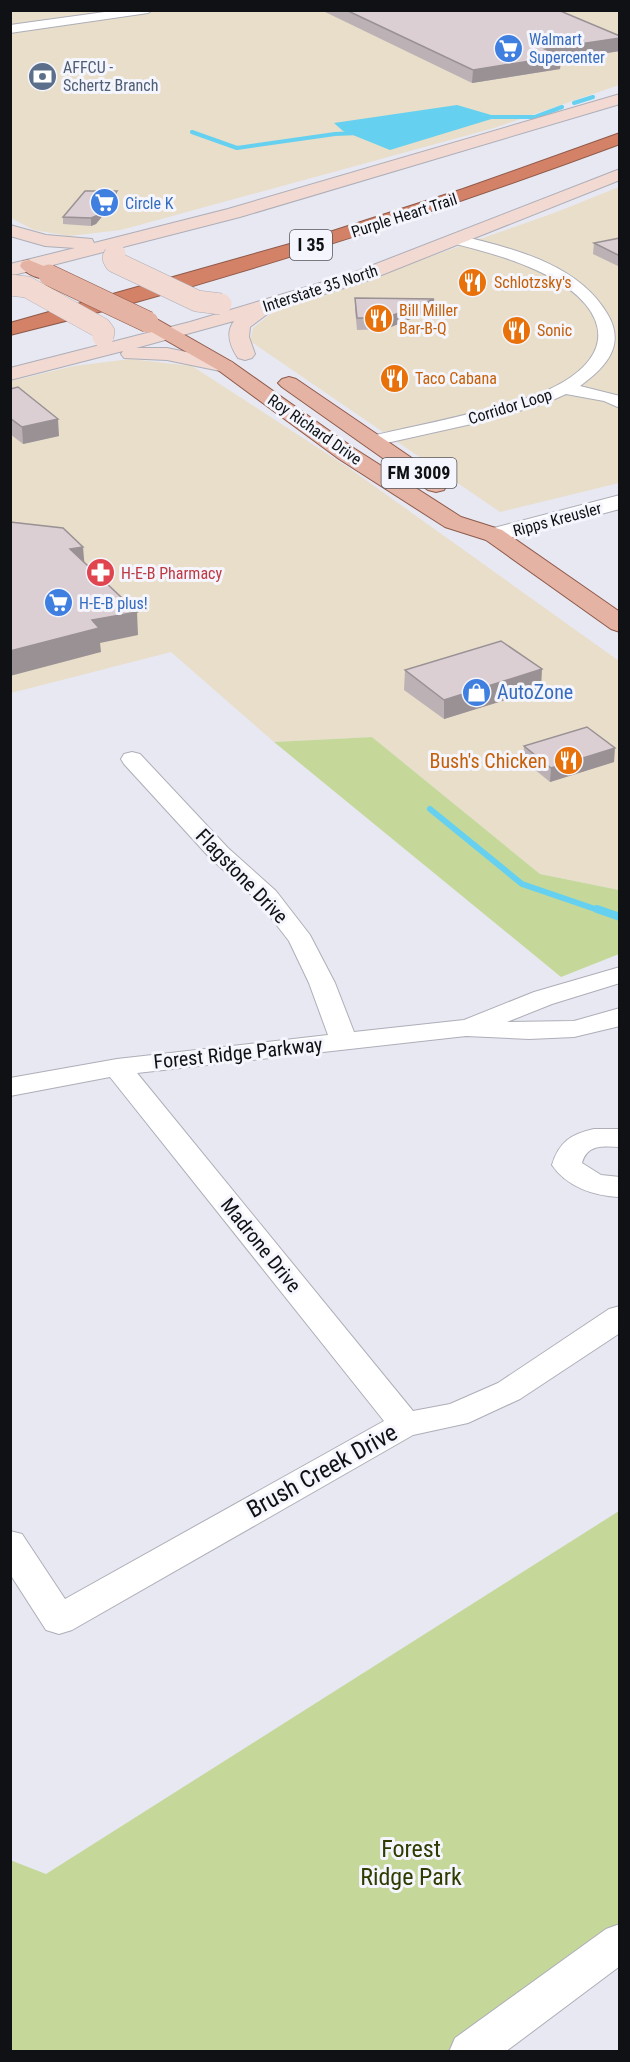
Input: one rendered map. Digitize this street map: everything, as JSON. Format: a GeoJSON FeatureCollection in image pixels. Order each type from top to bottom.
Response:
{"type":"FeatureCollection","features":[{"type":"Feature","properties":{"kind":"highway","name":"Purple Heart Trail"},"geometry":{"type":"LineString","coordinates":[[10,311],[102,288],[319,225],[475,174],[616,118]]}},
{"type":"Feature","properties":{"kind":"highway","name":"Purple Heart Trail"},"geometry":{"type":"LineString","coordinates":[[10,328],[331,239],[457,198],[615,141]]}},
{"type":"Feature","properties":{"kind":"main road"},"geometry":{"type":"LineString","coordinates":[[53,267],[156,234],[620,99]]}},
{"type":"Feature","properties":{"kind":"main road","name":"Interstate 35 North"},"geometry":{"type":"LineString","coordinates":[[197,326],[357,278],[620,174]]}},
{"type":"Feature","properties":{"kind":"main road"},"geometry":{"type":"LineString","coordinates":[[334,183],[246,217],[115,254],[113,258],[116,262],[197,301],[221,304],[247,302],[379,258],[448,241]]}},
{"type":"Feature","properties":{"kind":"main road"},"geometry":{"type":"LineString","coordinates":[[10,232],[45,240],[85,243],[156,234]]}},
{"type":"Feature","properties":{"kind":"main road","name":"FM 3009"},"geometry":{"type":"LineString","coordinates":[[10,232],[53,267],[164,320],[197,326]]}},
{"type":"Feature","properties":{"kind":"main road","name":"FM 3009"},"geometry":{"type":"LineString","coordinates":[[10,256],[20,268],[75,268],[164,320]]}},
{"type":"Feature","properties":{"kind":"main road"},"geometry":{"type":"LineString","coordinates":[[10,285],[27,287],[101,328],[104,332],[103,337],[88,345],[10,362]]}},
{"type":"Feature","properties":{"kind":"main road"},"geometry":{"type":"LineString","coordinates":[[249,363],[237,338],[240,326],[269,305]]}},
{"type":"Feature","properties":{"kind":"main road"},"geometry":{"type":"LineString","coordinates":[[52,364],[164,320]]}},
{"type":"Feature","properties":{"kind":"main road","name":"Roy Richard Drive"},"geometry":{"type":"LineString","coordinates":[[164,320],[249,363],[348,454],[453,522],[494,535],[620,624]]}},
{"type":"Feature","properties":{"kind":"main road","name":"Roy Richard Drive"},"geometry":{"type":"LineString","coordinates":[[197,326],[249,363],[373,441],[479,515],[494,535]]}},
{"type":"Feature","properties":{"kind":"main road"},"geometry":{"type":"LineString","coordinates":[[10,374],[52,364],[145,354],[249,363]]}},
{"type":"Feature","properties":{"kind":"street"},"geometry":{"type":"LineString","coordinates":[[10,29],[148,10]]}},
{"type":"Feature","properties":{"kind":"street","name":"Corridor Loop"},"geometry":{"type":"LineString","coordinates":[[373,441],[477,418],[541,399],[565,389],[593,368],[607,347],[608,333],[593,301],[584,291],[555,273],[516,257],[448,241]]}},
{"type":"Feature","properties":{"kind":"street"},"geometry":{"type":"LineString","coordinates":[[565,389],[609,397],[620,403]]}},
{"type":"Feature","properties":{"kind":"street","name":"Ripps Kreusler"},"geometry":{"type":"LineString","coordinates":[[494,535],[620,502]]}},
{"type":"Feature","properties":{"kind":"street","name":"Flagstone Drive"},"geometry":{"type":"LineString","coordinates":[[132,759],[219,853],[267,896],[301,940],[322,983],[344,1041]]}},
{"type":"Feature","properties":{"kind":"street","name":"Forest Ridge Parkway"},"geometry":{"type":"LineString","coordinates":[[466,1029],[543,998],[620,975]]}},
{"type":"Feature","properties":{"kind":"street","name":"Forest Ridge Parkway"},"geometry":{"type":"LineString","coordinates":[[10,1087],[117,1067],[344,1041],[466,1029],[529,1031],[574,1029],[620,1016]]}},
{"type":"Feature","properties":{"kind":"street","name":"Madrone Drive"},"geometry":{"type":"LineString","coordinates":[[117,1067],[405,1424]]}},
{"type":"Feature","properties":{"kind":"street"},"geometry":{"type":"LineString","coordinates":[[620,1138],[595,1138],[580,1142],[570,1149],[567,1164],[574,1173],[589,1182],[620,1187]]}},
{"type":"Feature","properties":{"kind":"street","name":"Brush Creek Drive"},"geometry":{"type":"LineString","coordinates":[[10,1544],[59,1620],[405,1424],[456,1415],[509,1392],[620,1317]]}},
{"type":"Feature","properties":{"kind":"street"},"geometry":{"type":"LineString","coordinates":[[470,2052],[620,1942]]}},
{"type":"Feature","properties":{"kind":"shaded area"},"geometry":{"type":"Polygon","coordinates":[[[10,11],[619,11],[619,85],[494,128],[121,230],[69,236],[34,230],[11,218],[10,11]]]}},
{"type":"Feature","properties":{"kind":"shaded area"},"geometry":{"type":"Polygon","coordinates":[[[619,187],[619,483],[500,512],[250,341],[253,328],[273,312],[554,213],[619,187]]]}},
{"type":"Feature","properties":{"kind":"shaded area"},"geometry":{"type":"Polygon","coordinates":[[[130,359],[192,366],[349,468],[619,661],[619,890],[540,874],[372,737],[274,742],[171,652],[11,693],[11,381],[74,366],[130,359]]]}},
{"type":"Feature","properties":{"kind":"green space"},"geometry":{"type":"Polygon","coordinates":[[[372,737],[540,874],[619,890],[619,954],[561,977],[274,742],[372,737]]]}},
{"type":"Feature","properties":{"kind":"green space","name":"Forest Ridge Park"},"geometry":{"type":"Polygon","coordinates":[[[619,1511],[619,1942],[470,2051],[11,2051],[10,1860],[46,1874],[619,1511]]]}},
{"type":"Feature","properties":{"kind":"water"},"geometry":{"type":"Polygon","coordinates":[[[457,105],[498,117],[390,150],[343,131],[334,123],[457,105]]]}},
{"type":"Feature","properties":{"kind":"building","name":"Walmart Supercenter"},"geometry":{"type":"Polygon","coordinates":[[[346,10],[558,10],[620,36],[620,38],[545,49],[561,56],[473,70],[346,10]]]}},
{"type":"Feature","properties":{"kind":"building"},"geometry":{"type":"Polygon","coordinates":[[[85,191],[117,191],[96,216],[91,218],[63,217],[85,191]]]}},
{"type":"Feature","properties":{"kind":"building"},"geometry":{"type":"Polygon","coordinates":[[[620,238],[620,256],[594,243],[620,238]]]}},
{"type":"Feature","properties":{"kind":"building"},"geometry":{"type":"Polygon","coordinates":[[[355,298],[434,299],[386,318],[357,318],[355,298]]]}},
{"type":"Feature","properties":{"kind":"building"},"geometry":{"type":"Polygon","coordinates":[[[18,387],[58,419],[22,427],[10,418],[10,389],[18,387]]]}},
{"type":"Feature","properties":{"kind":"building","name":"H-E-B plus!"},"geometry":{"type":"Polygon","coordinates":[[[10,522],[63,528],[83,547],[70,549],[137,612],[92,620],[99,628],[10,651],[10,522]]]}},
{"type":"Feature","properties":{"kind":"building"},"geometry":{"type":"Polygon","coordinates":[[[501,641],[542,669],[444,700],[405,670],[501,641]]]}},
{"type":"Feature","properties":{"kind":"building"},"geometry":{"type":"Polygon","coordinates":[[[587,727],[615,748],[551,768],[524,746],[587,727]]]}},
{"type":"Feature","properties":{"kind":"waterway"},"geometry":{"type":"LineString","coordinates":[[574,103],[593,97]]}},
{"type":"Feature","properties":{"kind":"waterway"},"geometry":{"type":"LineString","coordinates":[[488,117],[535,117],[562,107]]}},
{"type":"Feature","properties":{"kind":"waterway"},"geometry":{"type":"LineString","coordinates":[[192,132],[237,148],[335,134],[358,133]]}},
{"type":"Feature","properties":{"kind":"waterway"},"geometry":{"type":"LineString","coordinates":[[430,809],[522,884],[601,911]]}},
{"type":"Feature","properties":{"kind":"waterway"},"geometry":{"type":"LineString","coordinates":[[597,909],[620,917]]}},
{"type":"Feature","properties":{"kind":"place","name":"Walmart Supercenter"},"geometry":{"type":"Point","coordinates":[508,48]}},
{"type":"Feature","properties":{"kind":"place","name":"AFFCU - Schertz Branch"},"geometry":{"type":"Point","coordinates":[42,76]}},
{"type":"Feature","properties":{"kind":"place","name":"Circle K"},"geometry":{"type":"Point","coordinates":[104,203]}},
{"type":"Feature","properties":{"kind":"place","name":"Schlotzsky's"},"geometry":{"type":"Point","coordinates":[473,282]}},
{"type":"Feature","properties":{"kind":"place","name":"Bill Miller Bar-B-Q"},"geometry":{"type":"Point","coordinates":[378,319]}},
{"type":"Feature","properties":{"kind":"place","name":"Sonic"},"geometry":{"type":"Point","coordinates":[516,330]}},
{"type":"Feature","properties":{"kind":"place","name":"Taco Cabana"},"geometry":{"type":"Point","coordinates":[394,378]}},
{"type":"Feature","properties":{"kind":"place","name":"H-E-B Pharmacy"},"geometry":{"type":"Point","coordinates":[100,573]}},
{"type":"Feature","properties":{"kind":"place","name":"H-E-B plus!"},"geometry":{"type":"Point","coordinates":[58,603]}},
{"type":"Feature","properties":{"kind":"place","name":"AutoZone"},"geometry":{"type":"Point","coordinates":[476,692]}},
{"type":"Feature","properties":{"kind":"place","name":"Bush's Chicken"},"geometry":{"type":"Point","coordinates":[568,761]}}]}
